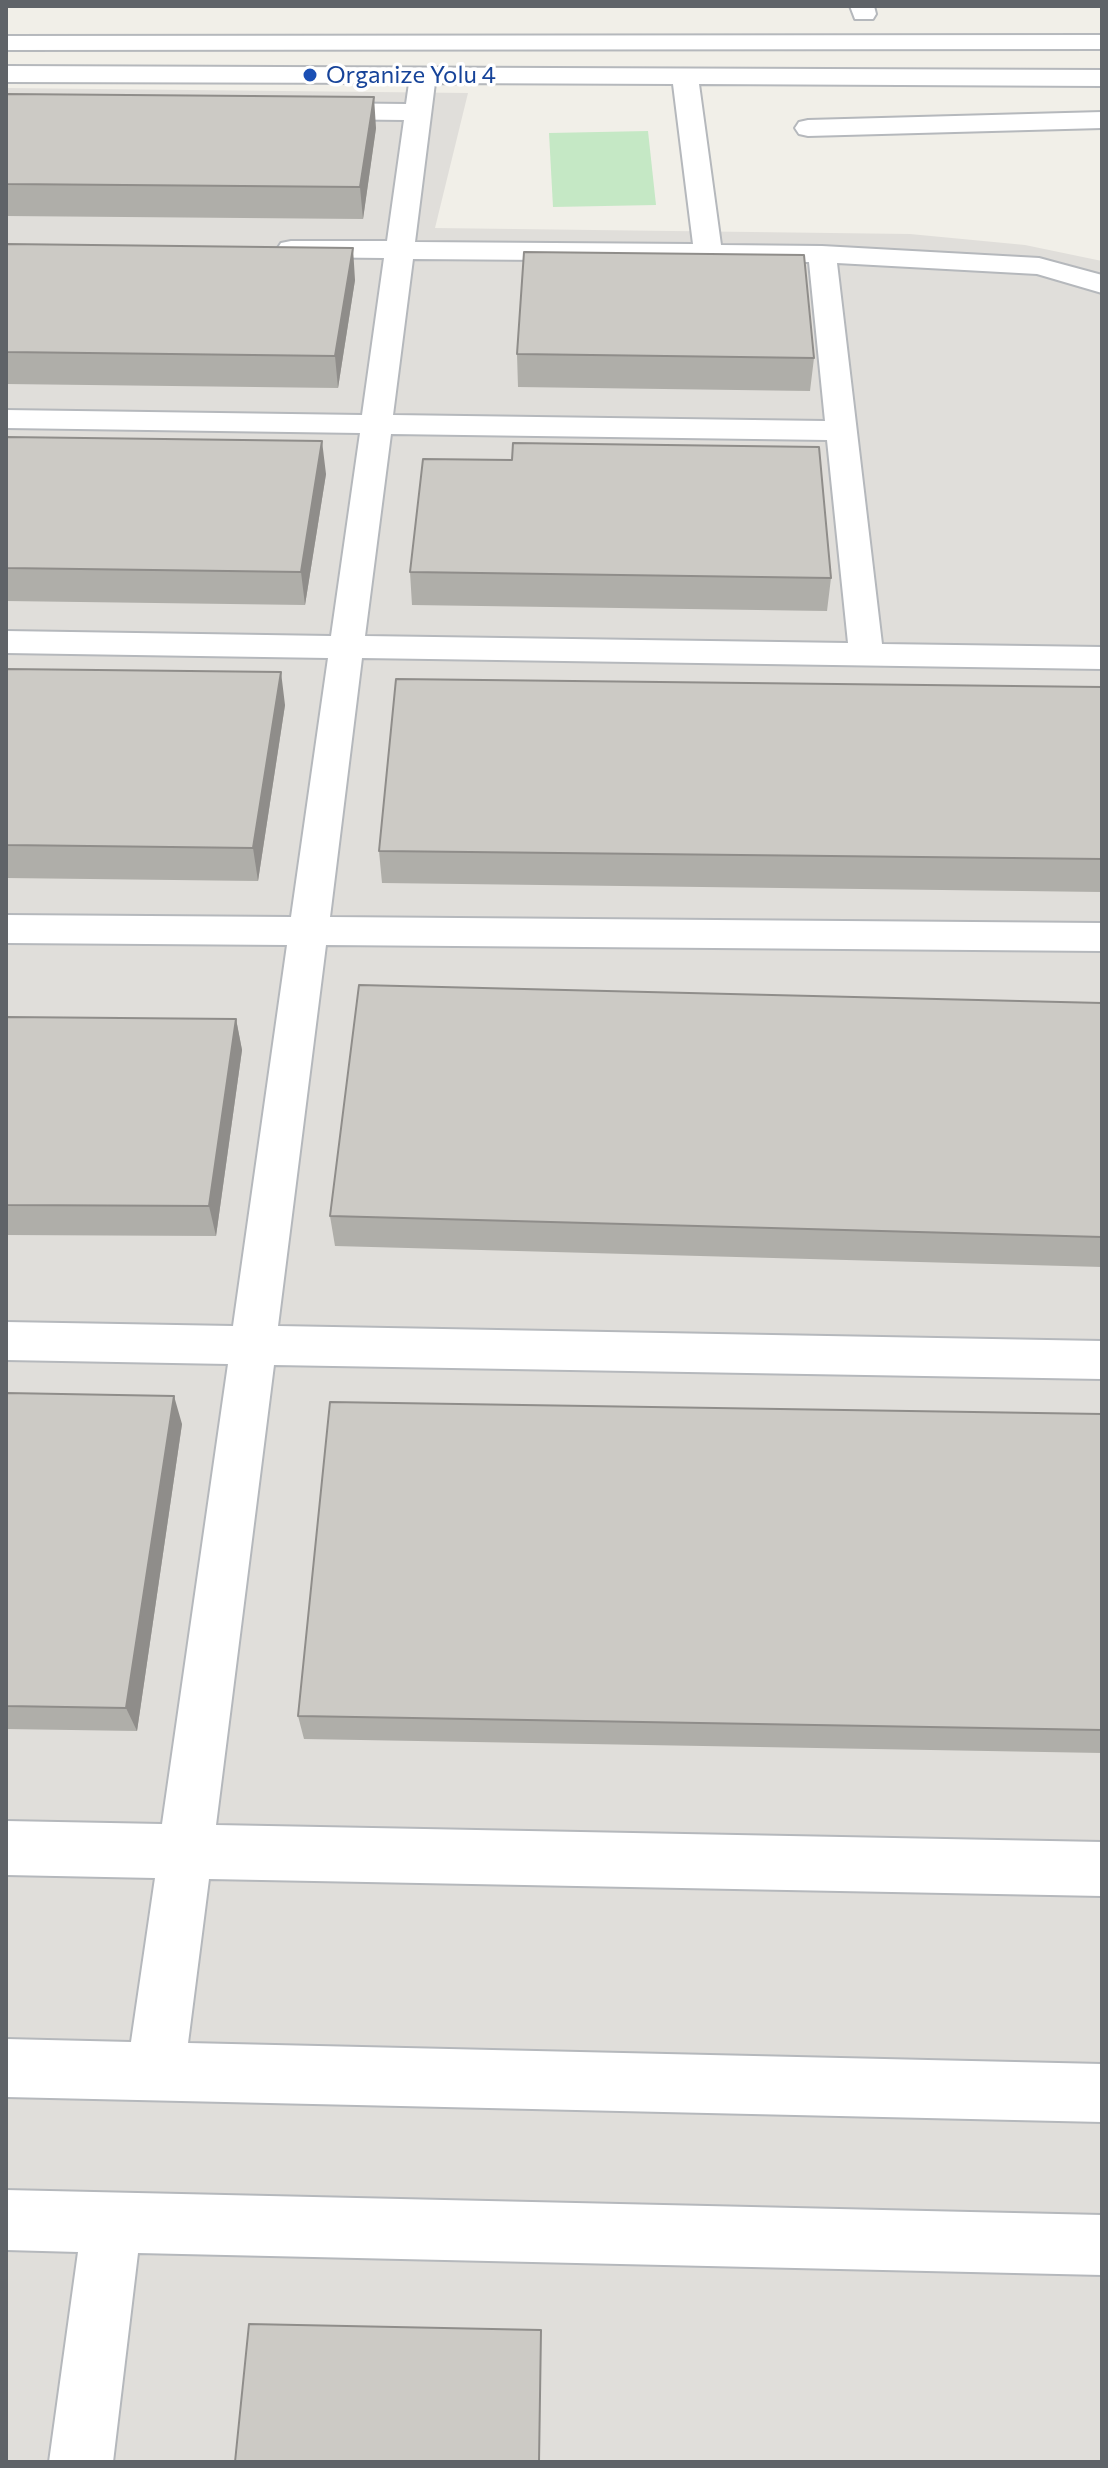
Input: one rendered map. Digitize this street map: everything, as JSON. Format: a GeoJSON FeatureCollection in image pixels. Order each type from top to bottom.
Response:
{"type":"FeatureCollection","features":[{"type":"Feature","properties":{"kind":"street"},"geometry":{"type":"LineString","coordinates":[[6,43],[984,29],[1102,42]]}},
{"type":"Feature","properties":{"kind":"street"},"geometry":{"type":"LineString","coordinates":[[6,74],[421,94]]}},
{"type":"Feature","properties":{"kind":"street"},"geometry":{"type":"LineString","coordinates":[[685,76],[708,252]]}},
{"type":"Feature","properties":{"kind":"street"},"geometry":{"type":"LineString","coordinates":[[292,111],[421,94],[685,76],[1102,78]]}},
{"type":"Feature","properties":{"kind":"street"},"geometry":{"type":"LineString","coordinates":[[156,2071],[421,94]]}},
{"type":"Feature","properties":{"kind":"street"},"geometry":{"type":"LineString","coordinates":[[808,128],[1102,120]]}},
{"type":"Feature","properties":{"kind":"street"},"geometry":{"type":"LineString","coordinates":[[258,249],[822,254],[1039,266],[1102,284]]}},
{"type":"Feature","properties":{"kind":"street"},"geometry":{"type":"LineString","coordinates":[[822,254],[866,655]]}},
{"type":"Feature","properties":{"kind":"street"},"geometry":{"type":"LineString","coordinates":[[6,419],[842,431]]}},
{"type":"Feature","properties":{"kind":"street"},"geometry":{"type":"LineString","coordinates":[[6,642],[1102,658]]}},
{"type":"Feature","properties":{"kind":"street"},"geometry":{"type":"LineString","coordinates":[[6,929],[1102,937]]}},
{"type":"Feature","properties":{"kind":"street"},"geometry":{"type":"LineString","coordinates":[[6,1341],[1102,1360]]}},
{"type":"Feature","properties":{"kind":"street"},"geometry":{"type":"LineString","coordinates":[[6,1848],[1102,1869]]}},
{"type":"Feature","properties":{"kind":"street"},"geometry":{"type":"LineString","coordinates":[[6,2068],[1102,2093]]}},
{"type":"Feature","properties":{"kind":"street"},"geometry":{"type":"LineString","coordinates":[[6,2220],[1102,2245]]}},
{"type":"Feature","properties":{"kind":"street"},"geometry":{"type":"LineString","coordinates":[[81,2462],[112,2222]]}},
{"type":"Feature","properties":{"kind":"shaded area"},"geometry":{"type":"Polygon","coordinates":[[[6,88],[468,93],[435,228],[910,234],[1025,245],[1102,261],[1102,2462],[6,2462],[6,88]]]}},
{"type":"Feature","properties":{"kind":"green space"},"geometry":{"type":"Polygon","coordinates":[[[648,131],[656,205],[553,207],[549,133],[648,131]]]}},
{"type":"Feature","properties":{"kind":"building"},"geometry":{"type":"Polygon","coordinates":[[[6,94],[374,97],[360,187],[6,184],[6,94]]]}},
{"type":"Feature","properties":{"kind":"building"},"geometry":{"type":"Polygon","coordinates":[[[6,244],[353,248],[335,356],[6,352],[6,244]]]}},
{"type":"Feature","properties":{"kind":"building"},"geometry":{"type":"Polygon","coordinates":[[[524,252],[804,255],[814,358],[517,354],[524,252]]]}},
{"type":"Feature","properties":{"kind":"building"},"geometry":{"type":"Polygon","coordinates":[[[6,437],[322,441],[301,572],[6,568],[6,437]]]}},
{"type":"Feature","properties":{"kind":"building"},"geometry":{"type":"Polygon","coordinates":[[[513,443],[819,447],[831,578],[410,572],[423,459],[512,460],[513,443]]]}},
{"type":"Feature","properties":{"kind":"building"},"geometry":{"type":"Polygon","coordinates":[[[6,669],[281,672],[253,848],[6,845],[6,669]]]}},
{"type":"Feature","properties":{"kind":"building"},"geometry":{"type":"Polygon","coordinates":[[[396,679],[1102,687],[1102,859],[379,851],[396,679]]]}},
{"type":"Feature","properties":{"kind":"building"},"geometry":{"type":"Polygon","coordinates":[[[359,985],[1102,1003],[1102,1237],[330,1216],[359,985]]]}},
{"type":"Feature","properties":{"kind":"building"},"geometry":{"type":"Polygon","coordinates":[[[6,1017],[236,1019],[209,1206],[6,1205],[6,1017]]]}},
{"type":"Feature","properties":{"kind":"building"},"geometry":{"type":"Polygon","coordinates":[[[6,1393],[174,1396],[126,1708],[6,1706],[6,1393]]]}},
{"type":"Feature","properties":{"kind":"building"},"geometry":{"type":"Polygon","coordinates":[[[330,1402],[1102,1414],[1102,1730],[298,1716],[330,1402]]]}},
{"type":"Feature","properties":{"kind":"building"},"geometry":{"type":"Polygon","coordinates":[[[249,2324],[541,2330],[539,2462],[235,2462],[249,2324]]]}},
{"type":"Feature","properties":{"kind":"place","name":"Organize Yolu 4"},"geometry":{"type":"Point","coordinates":[310,75]}}]}
